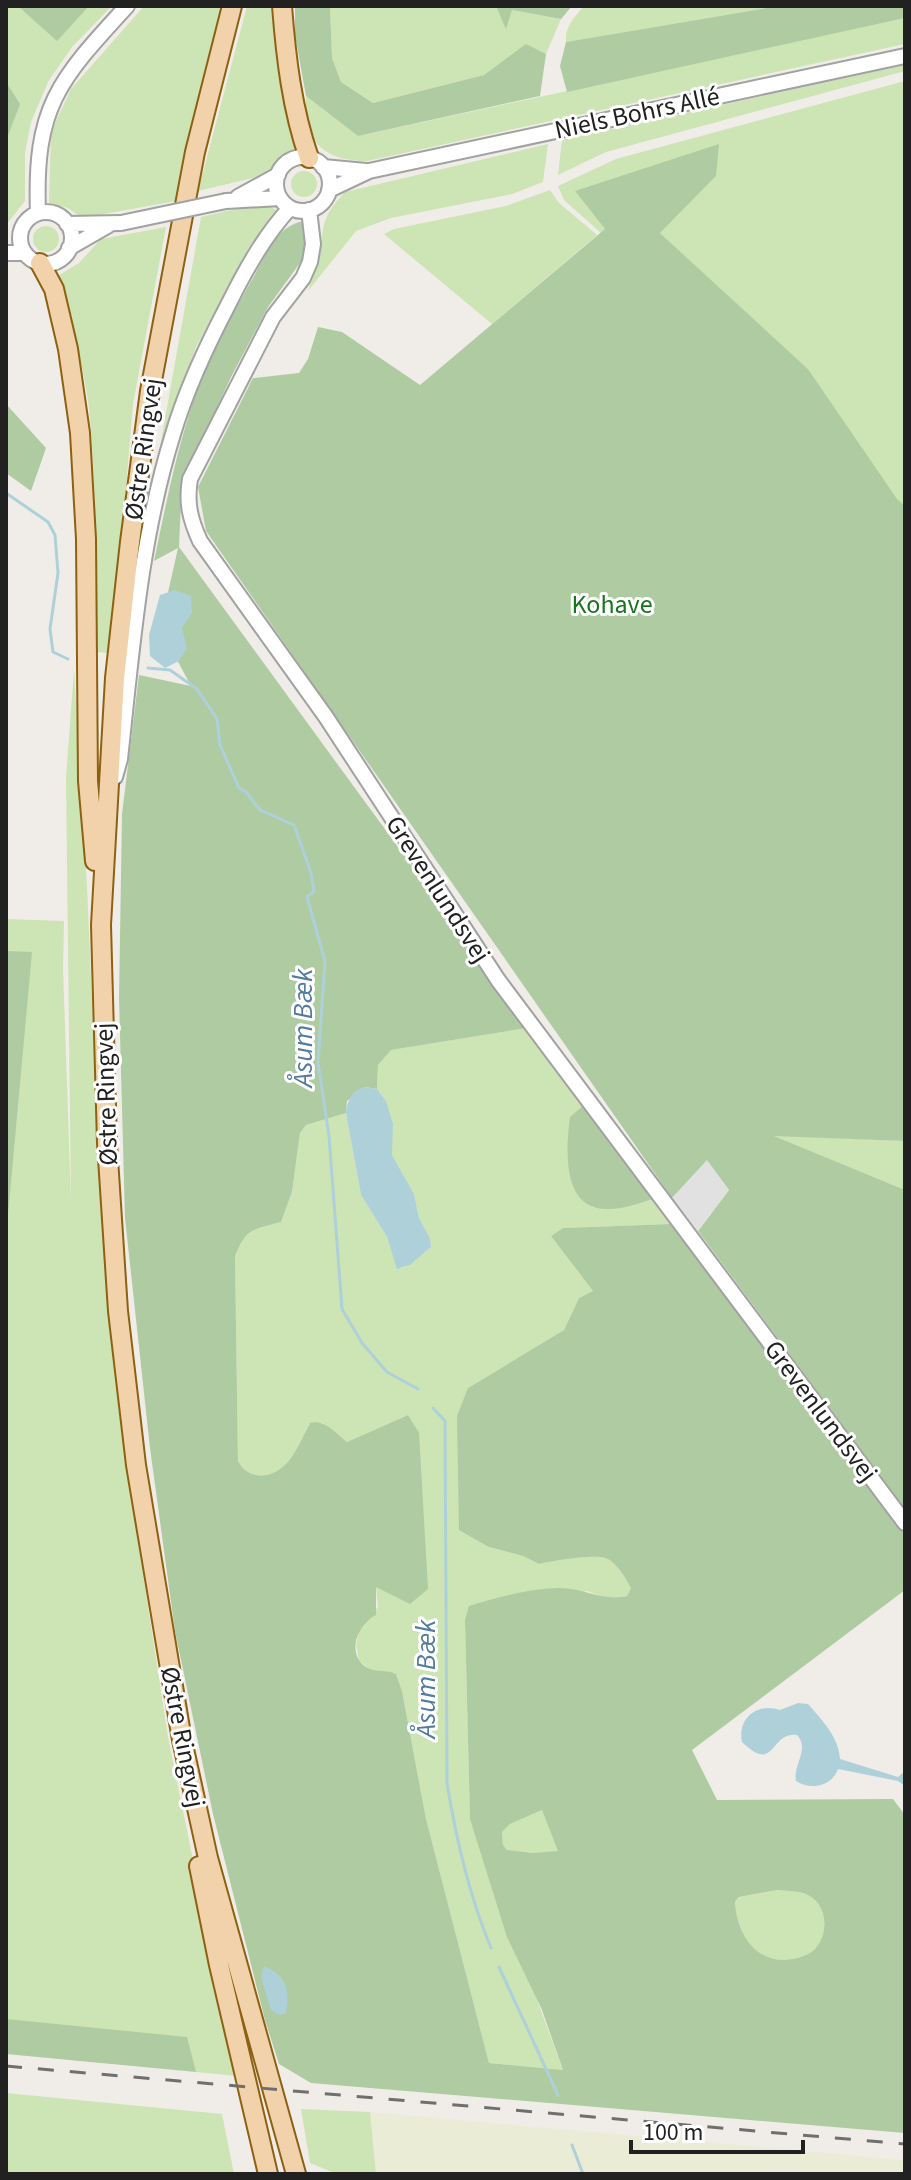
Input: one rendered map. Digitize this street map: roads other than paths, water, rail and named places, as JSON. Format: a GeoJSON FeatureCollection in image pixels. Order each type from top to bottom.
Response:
{"type":"FeatureCollection","features":[{"type":"Feature","properties":{"kind":"main road","name":"Østre Ringvej"},"geometry":{"type":"LineString","coordinates":[[232,6],[195,152],[150,391],[115,678],[101,925],[107,1143],[118,1311],[136,1465],[182,1740],[208,1858],[296,2174]]}},
{"type":"Feature","properties":{"kind":"main road"},"geometry":{"type":"LineString","coordinates":[[282,6],[286,66],[299,130],[316,162]]}},
{"type":"Feature","properties":{"kind":"main road"},"geometry":{"type":"LineString","coordinates":[[32,258],[54,289],[68,349],[80,433],[86,539],[88,781],[101,925]]}},
{"type":"Feature","properties":{"kind":"main road"},"geometry":{"type":"LineString","coordinates":[[182,1740],[196,1846],[216,1950],[268,2174]]}},
{"type":"Feature","properties":{"kind":"street"},"geometry":{"type":"LineString","coordinates":[[38,213],[37,170],[43,126],[55,94],[80,57],[127,6]]}},
{"type":"Feature","properties":{"kind":"street","name":"Niels Bohrs Allé"},"geometry":{"type":"LineString","coordinates":[[329,190],[369,171],[905,56]]}},
{"type":"Feature","properties":{"kind":"street"},"geometry":{"type":"LineString","coordinates":[[67,224],[115,224],[230,200],[285,203],[309,210],[322,203],[329,190],[329,177],[316,162],[290,161],[278,175],[230,200]]}},
{"type":"Feature","properties":{"kind":"street","name":"Niels Bohrs Allé"},"geometry":{"type":"LineString","coordinates":[[316,162],[369,171]]}},
{"type":"Feature","properties":{"kind":"street"},"geometry":{"type":"LineString","coordinates":[[278,175],[276,189],[285,203]]}},
{"type":"Feature","properties":{"kind":"street"},"geometry":{"type":"LineString","coordinates":[[108,804],[120,759],[151,517],[173,433],[203,353],[285,203]]}},
{"type":"Feature","properties":{"kind":"street","name":"Grevenlundsvej"},"geometry":{"type":"LineString","coordinates":[[309,210],[313,227],[310,262],[303,278],[273,317],[190,479],[187,497],[189,518],[200,541],[326,717],[498,980],[905,1523]]}},
{"type":"Feature","properties":{"kind":"street"},"geometry":{"type":"LineString","coordinates":[[32,258],[21,242],[21,231],[26,221],[38,213],[54,214],[67,224],[71,236],[69,248]]}},
{"type":"Feature","properties":{"kind":"street"},"geometry":{"type":"LineString","coordinates":[[6,253],[57,261],[69,248],[115,224]]}},
{"type":"Feature","properties":{"kind":"street"},"geometry":{"type":"LineString","coordinates":[[6,240],[21,231]]}},
{"type":"Feature","properties":{"kind":"water"},"geometry":{"type":"Polygon","coordinates":[[[175,590],[191,596],[192,613],[182,628],[187,648],[179,661],[165,668],[150,656],[149,635],[160,595],[175,590]]]}},
{"type":"Feature","properties":{"kind":"water"},"geometry":{"type":"Polygon","coordinates":[[[365,1087],[377,1089],[386,1101],[393,1124],[392,1155],[414,1194],[419,1218],[430,1238],[431,1247],[410,1265],[397,1269],[387,1237],[361,1195],[346,1113],[351,1096],[365,1087]]]}},
{"type":"Feature","properties":{"kind":"water"},"geometry":{"type":"Polygon","coordinates":[[[798,1703],[808,1704],[824,1723],[837,1743],[840,1759],[898,1777],[905,1771],[905,1786],[898,1781],[838,1769],[826,1783],[808,1786],[796,1781],[802,1751],[797,1735],[781,1739],[772,1750],[761,1754],[742,1742],[743,1726],[751,1714],[764,1708],[780,1710],[798,1703]]]}},
{"type":"Feature","properties":{"kind":"water"},"geometry":{"type":"Polygon","coordinates":[[[264,1966],[278,1974],[285,1984],[286,2013],[279,2015],[271,2010],[261,1977],[264,1966]]]}},
{"type":"Feature","properties":{"kind":"waterway","name":"Åsum Bæk"},"geometry":{"type":"LineString","coordinates":[[6,493],[48,522],[55,535],[58,573],[50,629],[53,652],[68,659]]}},
{"type":"Feature","properties":{"kind":"waterway","name":"Åsum Bæk"},"geometry":{"type":"LineString","coordinates":[[148,668],[170,670],[197,689],[217,719],[220,745],[239,788],[260,810],[294,825],[311,873],[314,891],[307,897],[325,961],[318,1063],[329,1136],[342,1309],[362,1343],[387,1372],[418,1389]]}},
{"type":"Feature","properties":{"kind":"waterway","name":"Åsum Bæk"},"geometry":{"type":"LineString","coordinates":[[433,1408],[445,1421],[447,1783],[464,1867],[491,1948]]}},
{"type":"Feature","properties":{"kind":"waterway","name":"Åsum Bæk"},"geometry":{"type":"LineString","coordinates":[[499,1967],[558,2095]]}},
{"type":"Feature","properties":{"kind":"waterway","name":"Åsum Bæk"},"geometry":{"type":"LineString","coordinates":[[572,2145],[583,2174]]}},
{"type":"Feature","properties":{"kind":"railway"},"geometry":{"type":"LineString","coordinates":[[6,2066],[905,2144]]}},
{"type":"Feature","properties":{"kind":"park label","name":"Kohave"},"geometry":{"type":"Point","coordinates":[612,604]}}]}
